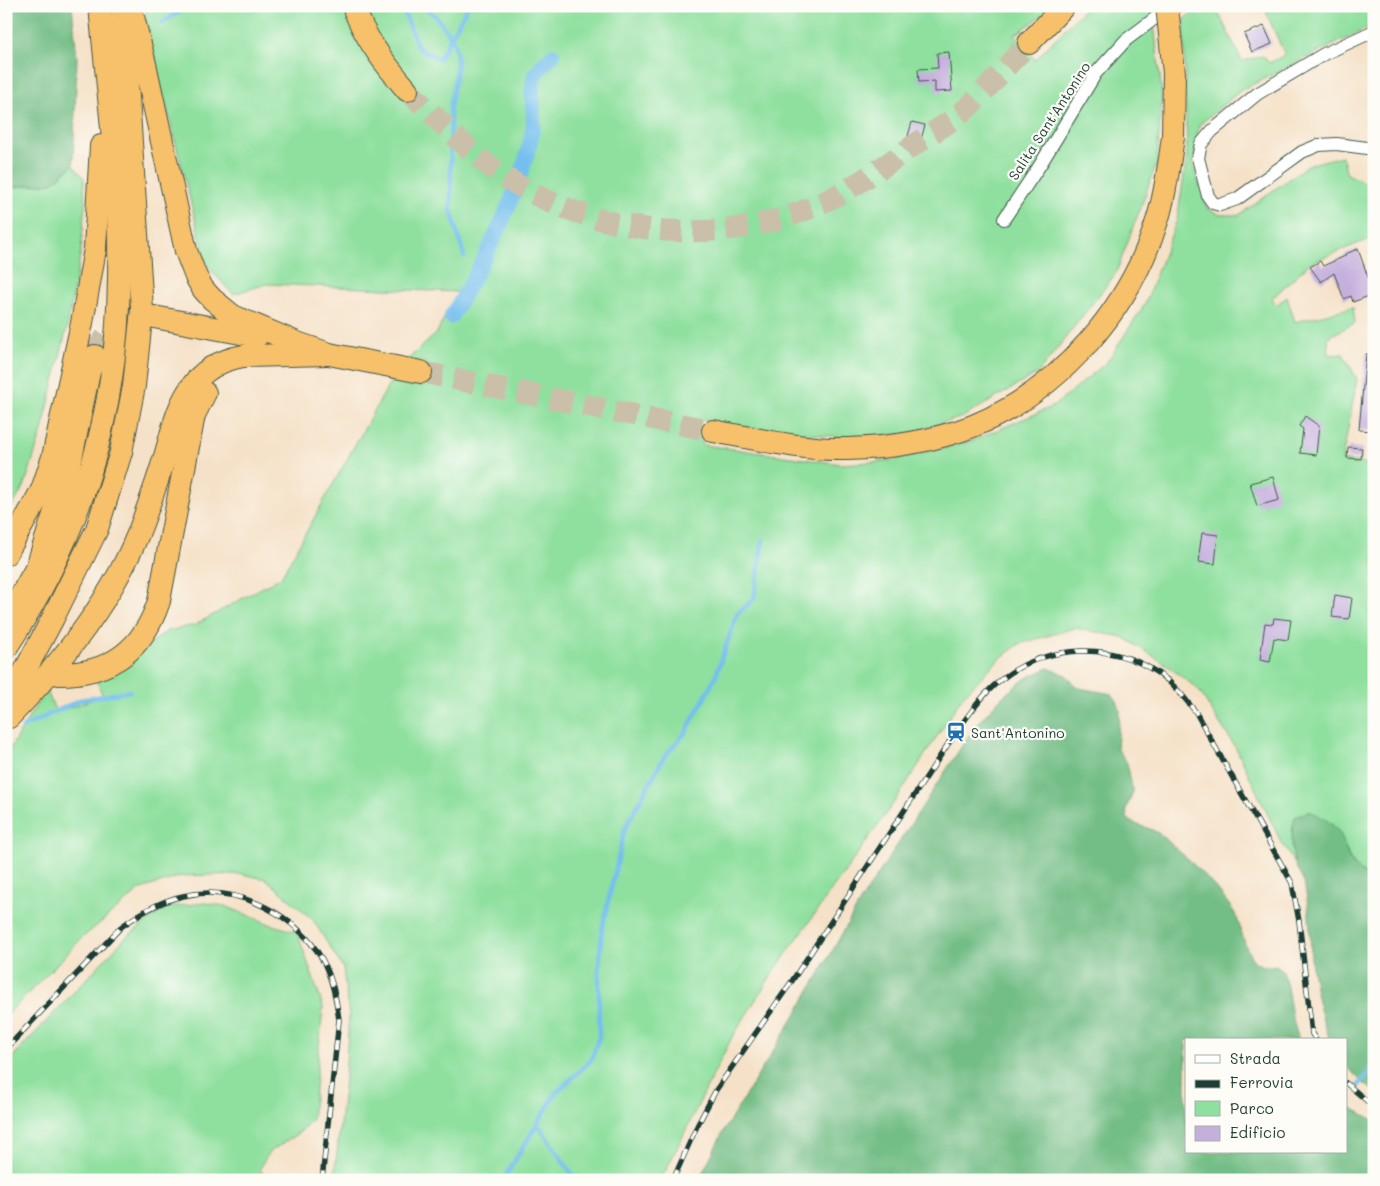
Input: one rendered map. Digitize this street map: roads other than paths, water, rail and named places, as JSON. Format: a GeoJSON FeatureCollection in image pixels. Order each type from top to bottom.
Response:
{"type":"FeatureCollection","features":[{"type":"Feature","properties":{"kind":"highway"},"geometry":{"type":"LineString","coordinates":[[6,648],[44,586],[69,533],[98,445],[111,383],[118,313],[119,241],[100,6]]}},
{"type":"Feature","properties":{"kind":"highway"},"geometry":{"type":"LineString","coordinates":[[6,706],[53,618],[97,529],[121,452],[134,386],[142,309],[122,6]]}},
{"type":"Feature","properties":{"kind":"highway"},"geometry":{"type":"LineString","coordinates":[[130,6],[145,64],[186,251],[196,277],[212,300],[233,316],[297,343],[329,354],[421,372]]}},
{"type":"Feature","properties":{"kind":"highway"},"geometry":{"type":"LineString","coordinates":[[353,6],[372,46],[382,61],[407,90]]}},
{"type":"Feature","properties":{"kind":"highway"},"geometry":{"type":"LineString","coordinates":[[1029,43],[1064,6]]}},
{"type":"Feature","properties":{"kind":"highway"},"geometry":{"type":"LineString","coordinates":[[712,432],[797,446],[846,449],[904,444],[950,434],[974,426],[1040,388],[1075,356],[1105,322],[1128,287],[1148,246],[1158,218],[1167,180],[1173,137],[1174,73],[1166,6]]}},
{"type":"Feature","properties":{"kind":"highway"},"geometry":{"type":"LineString","coordinates":[[6,554],[42,490],[53,457],[82,323],[95,249],[105,60]]}},
{"type":"Feature","properties":{"kind":"highway"},"geometry":{"type":"LineString","coordinates":[[154,317],[297,343]]}},
{"type":"Feature","properties":{"kind":"highway"},"geometry":{"type":"LineString","coordinates":[[6,720],[49,675],[84,629],[115,581],[129,556],[143,523],[175,422],[189,390],[203,373],[222,362],[243,356],[329,354]]}},
{"type":"Feature","properties":{"kind":"highway"},"geometry":{"type":"LineString","coordinates":[[59,674],[83,673],[114,662],[133,648],[149,627],[159,601],[197,405],[208,388],[225,373],[271,355]]}},
{"type":"Feature","properties":{"kind":"highway"},"geometry":{"type":"LineString","coordinates":[[6,622],[37,567],[69,468],[89,372],[95,356]]}},
{"type":"Feature","properties":{"kind":"street","name":"Salita Sant'Antonino"},"geometry":{"type":"LineString","coordinates":[[1004,219],[1040,165],[1096,73],[1126,40],[1171,6]]}},
{"type":"Feature","properties":{"kind":"street"},"geometry":{"type":"LineString","coordinates":[[1374,31],[1324,54],[1258,94],[1212,132],[1201,144],[1198,158],[1208,196],[1214,203],[1220,205],[1237,199],[1302,152],[1319,146],[1337,144],[1374,149]]}},
{"type":"Feature","properties":{"kind":"waterway"},"geometry":{"type":"LineString","coordinates":[[162,23],[188,6]]}},
{"type":"Feature","properties":{"kind":"waterway"},"geometry":{"type":"LineString","coordinates":[[402,6],[418,48],[439,59],[468,6]]}},
{"type":"Feature","properties":{"kind":"waterway"},"geometry":{"type":"LineString","coordinates":[[425,6],[446,30],[454,43],[456,51],[457,67],[450,109],[451,210],[464,256]]}},
{"type":"Feature","properties":{"kind":"waterway"},"geometry":{"type":"LineString","coordinates":[[451,317],[489,250],[511,201],[528,152],[533,128],[532,84],[541,67],[553,55]]}},
{"type":"Feature","properties":{"kind":"waterway"},"geometry":{"type":"LineString","coordinates":[[503,1180],[556,1093],[591,1060],[599,1037],[599,966],[602,929],[625,828],[664,757],[686,732],[715,678],[737,614],[754,599],[763,540]]}},
{"type":"Feature","properties":{"kind":"waterway"},"geometry":{"type":"LineString","coordinates":[[23,727],[80,700],[130,691]]}},
{"type":"Feature","properties":{"kind":"waterway"},"geometry":{"type":"LineString","coordinates":[[1359,1085],[1374,1065]]}},
{"type":"Feature","properties":{"kind":"waterway"},"geometry":{"type":"LineString","coordinates":[[538,1125],[576,1180]]}},
{"type":"Feature","properties":{"kind":"tunnel"},"geometry":{"type":"LineString","coordinates":[[407,90],[484,162],[533,193],[573,211],[615,223],[658,230],[702,231],[745,227],[788,216],[840,194],[874,173],[970,106],[1029,43]]}},
{"type":"Feature","properties":{"kind":"tunnel"},"geometry":{"type":"LineString","coordinates":[[95,356],[108,334],[129,320]]}},
{"type":"Feature","properties":{"kind":"tunnel"},"geometry":{"type":"LineString","coordinates":[[421,372],[713,431]]}},
{"type":"Feature","properties":{"kind":"railway"},"geometry":{"type":"LineString","coordinates":[[673,1180],[697,1126],[716,1090],[792,981],[956,732],[981,699],[998,682],[1017,669],[1038,659],[1060,653],[1082,651],[1105,653],[1127,658],[1148,667],[1167,680],[1195,711],[1292,883],[1299,921],[1312,1034],[1315,1038]]}},
{"type":"Feature","properties":{"kind":"railway"},"geometry":{"type":"LineString","coordinates":[[6,1049],[121,927],[143,912],[175,898],[202,893],[240,897],[258,904],[275,912],[305,936],[322,959],[334,993],[339,1020],[322,1180]]}},
{"type":"Feature","properties":{"kind":"railway"},"geometry":{"type":"LineString","coordinates":[[1348,1085],[1367,1101],[1374,1104]]}},
{"type":"Feature","properties":{"kind":"place","name":"Sant'Antonino"},"geometry":{"type":"Point","coordinates":[956,732]}}]}
